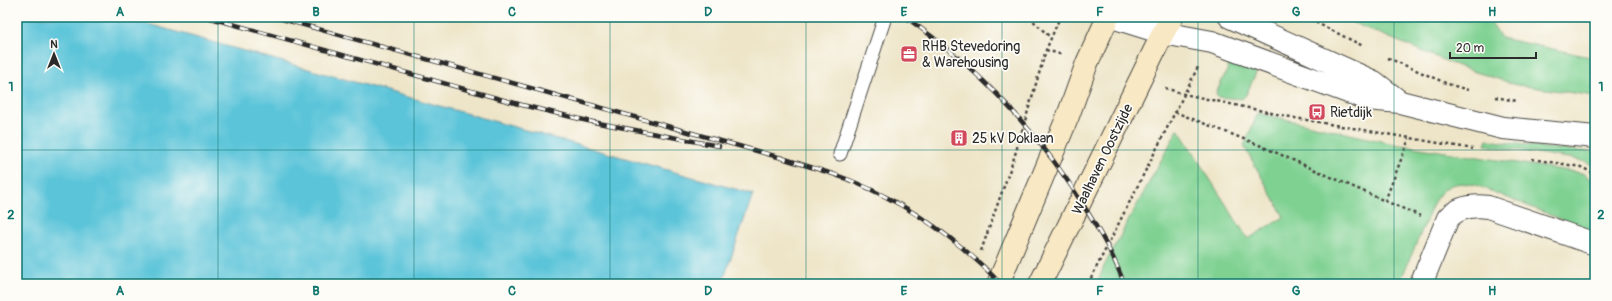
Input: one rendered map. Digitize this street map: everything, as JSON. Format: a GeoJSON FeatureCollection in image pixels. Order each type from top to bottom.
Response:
{"type":"FeatureCollection","features":[{"type":"Feature","properties":{"kind":"main road"},"geometry":{"type":"LineString","coordinates":[[998,284],[1068,116],[1087,63],[1108,17]]}},
{"type":"Feature","properties":{"kind":"main road","name":"Waalhaven Oostzijde"},"geometry":{"type":"LineString","coordinates":[[1040,284],[1168,25]]}},
{"type":"Feature","properties":{"kind":"street"},"geometry":{"type":"LineString","coordinates":[[1112,17],[1168,25],[1368,99],[1400,102],[1503,128],[1595,137]]}},
{"type":"Feature","properties":{"kind":"street"},"geometry":{"type":"LineString","coordinates":[[1230,17],[1374,82],[1400,102]]}},
{"type":"Feature","properties":{"kind":"street"},"geometry":{"type":"LineString","coordinates":[[1421,284],[1446,222],[1453,213],[1471,206],[1488,207],[1595,244]]}},
{"type":"Feature","properties":{"kind":"lane"},"geometry":{"type":"LineString","coordinates":[[840,154],[886,17]]}},
{"type":"Feature","properties":{"kind":"path"},"geometry":{"type":"LineString","coordinates":[[1029,17],[1051,38]]}},
{"type":"Feature","properties":{"kind":"path"},"geometry":{"type":"LineString","coordinates":[[980,254],[1014,158],[1051,38],[1060,17]]}},
{"type":"Feature","properties":{"kind":"path"},"geometry":{"type":"LineString","coordinates":[[1305,17],[1366,48]]}},
{"type":"Feature","properties":{"kind":"path"},"geometry":{"type":"LineString","coordinates":[[1386,57],[1448,84],[1470,91]]}},
{"type":"Feature","properties":{"kind":"path"},"geometry":{"type":"LineString","coordinates":[[1088,284],[1184,94],[1295,118],[1479,150]]}},
{"type":"Feature","properties":{"kind":"path"},"geometry":{"type":"LineString","coordinates":[[1492,96],[1520,102]]}},
{"type":"Feature","properties":{"kind":"path"},"geometry":{"type":"LineString","coordinates":[[1175,112],[1259,145],[1385,201],[1446,222]]}},
{"type":"Feature","properties":{"kind":"path"},"geometry":{"type":"LineString","coordinates":[[1385,201],[1409,138]]}},
{"type":"Feature","properties":{"kind":"path"},"geometry":{"type":"LineString","coordinates":[[1526,158],[1581,167],[1595,174]]}},
{"type":"Feature","properties":{"kind":"green space"},"geometry":{"type":"Polygon","coordinates":[[[1339,17],[1488,17],[1501,38],[1595,58],[1595,96],[1517,85],[1463,68],[1339,17]]]}},
{"type":"Feature","properties":{"kind":"green space"},"geometry":{"type":"Polygon","coordinates":[[[1234,60],[1254,68],[1256,73],[1246,95],[1242,99],[1218,97],[1216,93],[1231,62],[1234,60]]]}},
{"type":"Feature","properties":{"kind":"green space"},"geometry":{"type":"Polygon","coordinates":[[[1258,113],[1394,144],[1582,173],[1595,182],[1595,233],[1476,185],[1462,183],[1451,185],[1442,191],[1434,202],[1399,284],[1097,284],[1104,266],[1178,129],[1248,239],[1284,217],[1244,146],[1258,113]]]}},
{"type":"Feature","properties":{"kind":"green space"},"geometry":{"type":"Polygon","coordinates":[[[1487,140],[1548,148],[1595,152],[1595,166],[1574,159],[1485,145],[1487,140]]]}},
{"type":"Feature","properties":{"kind":"water"},"geometry":{"type":"Polygon","coordinates":[[[17,17],[123,17],[753,194],[722,284],[17,284],[17,17]]]}},
{"type":"Feature","properties":{"kind":"railway"},"geometry":{"type":"LineString","coordinates":[[207,17],[522,105],[588,121],[719,146]]}},
{"type":"Feature","properties":{"kind":"railway"},"geometry":{"type":"LineString","coordinates":[[275,17],[782,158],[836,175],[874,191],[914,213],[951,239],[1001,284]]}},
{"type":"Feature","properties":{"kind":"railway"},"geometry":{"type":"LineString","coordinates":[[905,17],[933,37],[959,59],[1008,106],[1031,132],[1072,187],[1090,216],[1113,258],[1124,284]]}},
{"type":"Feature","properties":{"kind":"place","name":"RHB Stevedoring & Warehousing"},"geometry":{"type":"Point","coordinates":[909,54]}},
{"type":"Feature","properties":{"kind":"place","name":"Rietdijk"},"geometry":{"type":"Point","coordinates":[1317,112]}},
{"type":"Feature","properties":{"kind":"place","name":"25 kV Doklaan"},"geometry":{"type":"Point","coordinates":[959,138]}}]}
